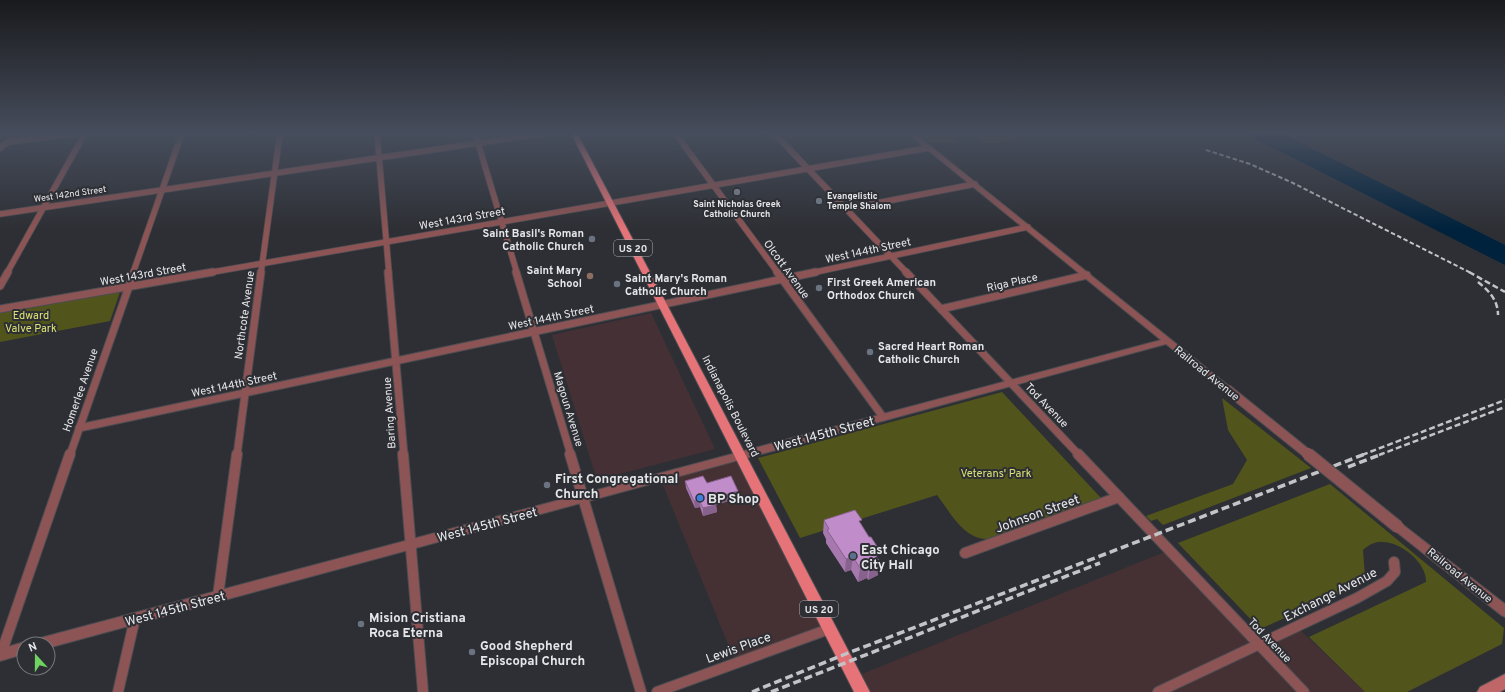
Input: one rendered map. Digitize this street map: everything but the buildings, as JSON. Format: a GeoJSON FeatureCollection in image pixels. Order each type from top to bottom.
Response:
{"type":"FeatureCollection","features":[{"type":"Feature","properties":{"kind":"main road","name":"Indianapolis Boulevard"},"geometry":{"type":"LineString","coordinates":[[591,165],[862,692]]}},
{"type":"Feature","properties":{"kind":"main road"},"geometry":{"type":"LineString","coordinates":[[1485,692],[1505,682]]}},
{"type":"Feature","properties":{"kind":"street"},"geometry":{"type":"LineString","coordinates":[[0,286],[67,165]]}},
{"type":"Feature","properties":{"kind":"street","name":"Homerlee Avenue"},"geometry":{"type":"LineString","coordinates":[[1,655],[171,165]]}},
{"type":"Feature","properties":{"kind":"street","name":"Northcote Avenue"},"geometry":{"type":"LineString","coordinates":[[218,596],[275,165]]}},
{"type":"Feature","properties":{"kind":"street","name":"West 142nd Street"},"geometry":{"type":"LineString","coordinates":[[0,214],[328,165]]}},
{"type":"Feature","properties":{"kind":"street","name":"Baring Avenue"},"geometry":{"type":"LineString","coordinates":[[380,165],[423,692]]}},
{"type":"Feature","properties":{"kind":"street","name":"Magoun Avenue"},"geometry":{"type":"LineString","coordinates":[[484,165],[641,692]]}},
{"type":"Feature","properties":{"kind":"street","name":"Olcott Avenue"},"geometry":{"type":"LineString","coordinates":[[699,165],[883,417]]}},
{"type":"Feature","properties":{"kind":"street","name":"Tod Avenue"},"geometry":{"type":"LineString","coordinates":[[806,165],[1304,692]]}},
{"type":"Feature","properties":{"kind":"street","name":"West 143rd Street"},"geometry":{"type":"LineString","coordinates":[[0,308],[824,165]]}},
{"type":"Feature","properties":{"kind":"street","name":"Railroad Avenue"},"geometry":{"type":"LineString","coordinates":[[951,165],[1226,389],[1505,612]]}},
{"type":"Feature","properties":{"kind":"street"},"geometry":{"type":"LineString","coordinates":[[846,209],[975,184]]}},
{"type":"Feature","properties":{"kind":"street","name":"West 144th Street"},"geometry":{"type":"LineString","coordinates":[[80,428],[1028,228]]}},
{"type":"Feature","properties":{"kind":"street","name":"Riga Place"},"geometry":{"type":"LineString","coordinates":[[941,309],[1087,275]]}},
{"type":"Feature","properties":{"kind":"street","name":"West 145th Street"},"geometry":{"type":"LineString","coordinates":[[56,640],[1167,341]]}},
{"type":"Feature","properties":{"kind":"street","name":"Johnson Street"},"geometry":{"type":"LineString","coordinates":[[965,553],[1118,497]]}},
{"type":"Feature","properties":{"kind":"street","name":"Exchange Avenue"},"geometry":{"type":"LineString","coordinates":[[1158,692],[1357,598],[1387,581],[1395,572],[1394,562]]}},
{"type":"Feature","properties":{"kind":"street"},"geometry":{"type":"LineString","coordinates":[[118,692],[135,618]]}},
{"type":"Feature","properties":{"kind":"street","name":"Lewis Place"},"geometry":{"type":"LineString","coordinates":[[657,692],[829,629]]}},
{"type":"Feature","properties":{"kind":"street"},"geometry":{"type":"LineString","coordinates":[[1,655],[16,650]]}},
{"type":"Feature","properties":{"kind":"shaded area"},"geometry":{"type":"Polygon","coordinates":[[[651,313],[715,449],[597,480],[552,335],[651,313]]]}},
{"type":"Feature","properties":{"kind":"shaded area"},"geometry":{"type":"Polygon","coordinates":[[[740,457],[826,629],[735,661],[660,478],[740,457]]]}},
{"type":"Feature","properties":{"kind":"shaded area"},"geometry":{"type":"Polygon","coordinates":[[[1167,551],[1258,647],[1298,628],[1365,692],[865,692],[857,676],[1167,551]]]}},
{"type":"Feature","properties":{"kind":"green space","name":"Edward Valve Park"},"geometry":{"type":"Polygon","coordinates":[[[120,292],[110,321],[0,342],[0,312],[120,292]]]}},
{"type":"Feature","properties":{"kind":"green space","name":"Veterans' Park"},"geometry":{"type":"Polygon","coordinates":[[[1002,392],[1101,498],[988,539],[979,538],[972,535],[958,524],[937,495],[800,538],[758,458],[1002,392]]]}},
{"type":"Feature","properties":{"kind":"green space"},"geometry":{"type":"Polygon","coordinates":[[[1222,398],[1311,468],[1163,525],[1157,519],[1151,521],[1146,516],[1233,484],[1247,460],[1228,430],[1222,398]]]}},
{"type":"Feature","properties":{"kind":"green space"},"geometry":{"type":"Polygon","coordinates":[[[1330,484],[1504,628],[1502,644],[1407,692],[1365,692],[1309,637],[1426,582],[1422,568],[1412,555],[1390,543],[1377,542],[1372,544],[1363,550],[1365,577],[1356,586],[1260,629],[1178,543],[1330,484]]]}},
{"type":"Feature","properties":{"kind":"water"},"geometry":{"type":"Polygon","coordinates":[[[1308,165],[1346,165],[1505,245],[1505,265],[1308,165]]]}},
{"type":"Feature","properties":{"kind":"railway"},"geometry":{"type":"LineString","coordinates":[[1253,165],[1293,183],[1471,273]]}},
{"type":"Feature","properties":{"kind":"railway"},"geometry":{"type":"LineString","coordinates":[[1469,272],[1505,292]]}},
{"type":"Feature","properties":{"kind":"railway"},"geometry":{"type":"LineString","coordinates":[[1478,282],[1495,300],[1498,315]]}},
{"type":"Feature","properties":{"kind":"railway"},"geometry":{"type":"LineString","coordinates":[[1362,455],[1505,400]]}},
{"type":"Feature","properties":{"kind":"railway"},"geometry":{"type":"LineString","coordinates":[[1379,455],[1505,407]]}},
{"type":"Feature","properties":{"kind":"railway"},"geometry":{"type":"LineString","coordinates":[[752,692],[843,655],[1365,454]]}},
{"type":"Feature","properties":{"kind":"railway"},"geometry":{"type":"LineString","coordinates":[[1348,467],[1382,454]]}},
{"type":"Feature","properties":{"kind":"railway"},"geometry":{"type":"LineString","coordinates":[[771,692],[1100,563]]}},
{"type":"Feature","properties":{"kind":"place","name":"Saint Nicholas Greek Catholic Church"},"geometry":{"type":"Point","coordinates":[737,192]}},
{"type":"Feature","properties":{"kind":"place","name":"Evangelistic Temple Shalom"},"geometry":{"type":"Point","coordinates":[819,201]}},
{"type":"Feature","properties":{"kind":"place","name":"Saint Basil's Roman Catholic Church"},"geometry":{"type":"Point","coordinates":[592,239]}},
{"type":"Feature","properties":{"kind":"place","name":"Saint Mary School"},"geometry":{"type":"Point","coordinates":[590,276]}},
{"type":"Feature","properties":{"kind":"place","name":"Saint Mary's Roman Catholic Church"},"geometry":{"type":"Point","coordinates":[617,284]}},
{"type":"Feature","properties":{"kind":"place","name":"First Greek American Orthodox Church"},"geometry":{"type":"Point","coordinates":[819,288]}},
{"type":"Feature","properties":{"kind":"place","name":"Sacred Heart Roman Catholic Church"},"geometry":{"type":"Point","coordinates":[870,352]}},
{"type":"Feature","properties":{"kind":"place","name":"First Congregational Church"},"geometry":{"type":"Point","coordinates":[547,485]}},
{"type":"Feature","properties":{"kind":"place","name":"BP Shop"},"geometry":{"type":"Point","coordinates":[700,498]}},
{"type":"Feature","properties":{"kind":"place","name":"East Chicago City Hall"},"geometry":{"type":"Point","coordinates":[853,556]}},
{"type":"Feature","properties":{"kind":"place","name":"Mision Cristiana Roca Eterna"},"geometry":{"type":"Point","coordinates":[361,624]}},
{"type":"Feature","properties":{"kind":"place","name":"Good Shepherd Episcopal Church"},"geometry":{"type":"Point","coordinates":[472,652]}}]}
